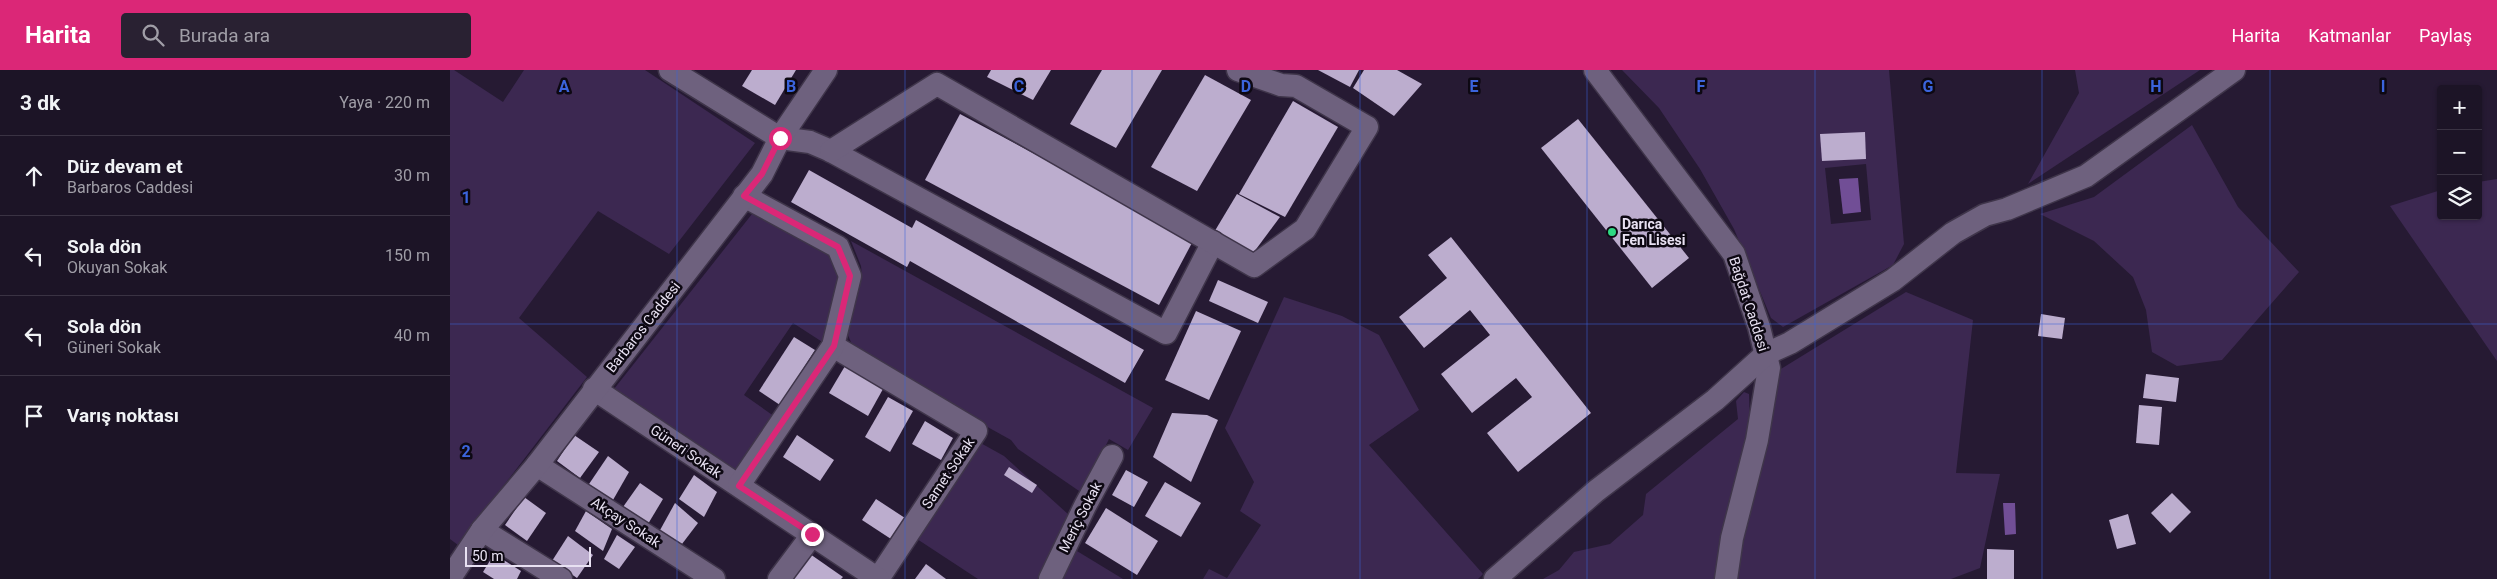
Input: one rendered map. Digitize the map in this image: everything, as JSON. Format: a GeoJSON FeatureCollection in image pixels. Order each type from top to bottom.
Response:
{"type":"FeatureCollection","features":[{"type":"Feature","properties":{"kind":"street"},"geometry":{"type":"LineString","coordinates":[[670,70],[780,138],[810,142],[831,152],[1166,333],[1213,242]]}},
{"type":"Feature","properties":{"kind":"street","name":"Barbaros Caddesi"},"geometry":{"type":"LineString","coordinates":[[450,578],[457,554],[482,530],[538,465],[594,389],[762,174],[780,138],[826,70]]}},
{"type":"Feature","properties":{"kind":"street"},"geometry":{"type":"LineString","coordinates":[[831,152],[937,84],[1254,266],[1305,230],[1367,127],[1296,86],[1281,85],[1238,70]]}},
{"type":"Feature","properties":{"kind":"street","name":"Bağdat Caddesi"},"geometry":{"type":"LineString","coordinates":[[1595,70],[1734,254],[1766,354],[1769,368],[1758,431],[1732,538],[1726,579]]}},
{"type":"Feature","properties":{"kind":"street"},"geometry":{"type":"LineString","coordinates":[[1495,579],[1596,491],[1716,400],[1766,354],[1790,343],[1892,280],[1953,233],[1985,215],[2007,209],[2086,176],[2234,70]]}},
{"type":"Feature","properties":{"kind":"street"},"geometry":{"type":"LineString","coordinates":[[739,486],[834,346],[850,276],[838,247],[744,196]]}},
{"type":"Feature","properties":{"kind":"street","name":"Samet Sokak"},"geometry":{"type":"LineString","coordinates":[[834,346],[976,432],[878,579]]}},
{"type":"Feature","properties":{"kind":"street","name":"Güneri Sokak"},"geometry":{"type":"LineString","coordinates":[[594,389],[878,579]]}},
{"type":"Feature","properties":{"kind":"street","name":"Meriç Sokak"},"geometry":{"type":"LineString","coordinates":[[1050,579],[1085,506],[1112,456]]}},
{"type":"Feature","properties":{"kind":"street","name":"Akçay Sokak"},"geometry":{"type":"LineString","coordinates":[[538,465],[714,579]]}},
{"type":"Feature","properties":{"kind":"street"},"geometry":{"type":"LineString","coordinates":[[482,530],[561,579]]}},
{"type":"Feature","properties":{"kind":"street"},"geometry":{"type":"LineString","coordinates":[[779,579],[812,534]]}},
{"type":"Feature","properties":{"kind":"shaded area"},"geometry":{"type":"Polygon","coordinates":[[[450,70],[454,70],[503,102],[524,70],[645,70],[755,143],[669,254],[598,211],[519,318],[587,377],[458,545],[450,539],[450,70]]]}},
{"type":"Feature","properties":{"kind":"shaded area"},"geometry":{"type":"Polygon","coordinates":[[[1622,70],[1889,70],[1904,244],[1893,265],[1783,327],[1771,318],[1734,229],[1700,169],[1659,108],[1622,70]],[[1866,164],[1825,168],[1831,224],[1871,220],[1866,164]]]}},
{"type":"Feature","properties":{"kind":"shaded area"},"geometry":{"type":"Polygon","coordinates":[[[2075,70],[2200,70],[2028,184],[2079,93],[2075,70]]]}},
{"type":"Feature","properties":{"kind":"shaded area"},"geometry":{"type":"Polygon","coordinates":[[[2192,125],[2238,207],[2299,272],[2222,360],[2177,366],[2152,352],[2146,310],[2133,277],[2094,241],[2040,214],[2094,197],[2192,125]]]}},
{"type":"Feature","properties":{"kind":"shaded area"},"geometry":{"type":"Polygon","coordinates":[[[1858,178],[1861,212],[1843,214],[1839,179],[1858,178]]]}},
{"type":"Feature","properties":{"kind":"shaded area"},"geometry":{"type":"Polygon","coordinates":[[[2497,179],[2497,361],[2390,206],[2437,191],[2437,220],[2482,220],[2482,181],[2497,179]]]}},
{"type":"Feature","properties":{"kind":"shaded area"},"geometry":{"type":"Polygon","coordinates":[[[752,214],[767,214],[835,254],[843,273],[827,345],[793,323],[744,395],[778,419],[741,474],[614,389],[752,214]]]}},
{"type":"Feature","properties":{"kind":"shaded area"},"geometry":{"type":"Polygon","coordinates":[[[851,241],[1153,408],[1128,450],[1109,439],[1082,493],[1018,449],[1011,440],[856,354],[848,335],[862,277],[861,266],[851,241]]]}},
{"type":"Feature","properties":{"kind":"shaded area"},"geometry":{"type":"Polygon","coordinates":[[[1906,292],[1973,320],[1956,473],[2000,474],[1980,568],[1951,579],[1733,579],[1748,524],[1776,389],[1776,372],[1906,292]]]}},
{"type":"Feature","properties":{"kind":"shaded area"},"geometry":{"type":"Polygon","coordinates":[[[1284,297],[1342,316],[1379,335],[1419,410],[1369,445],[1483,574],[1478,579],[1203,579],[1209,569],[1227,578],[1261,525],[1240,511],[1254,482],[1225,428],[1284,297]]]}},
{"type":"Feature","properties":{"kind":"shaded area"},"geometry":{"type":"Polygon","coordinates":[[[1744,392],[1749,394],[1750,426],[1717,579],[1543,579],[1559,570],[1574,552],[1610,544],[1643,515],[1646,494],[1738,419],[1736,401],[1744,392]]]}},
{"type":"Feature","properties":{"kind":"shaded area"},"geometry":{"type":"Polygon","coordinates":[[[977,441],[1004,456],[1069,515],[1039,579],[978,579],[917,539],[977,441]]]}},
{"type":"Feature","properties":{"kind":"shaded area"},"geometry":{"type":"Polygon","coordinates":[[[2003,503],[2015,503],[2016,534],[2005,535],[2003,503]]]}},
{"type":"Feature","properties":{"kind":"shaded area"},"geometry":{"type":"Polygon","coordinates":[[[1072,548],[1123,579],[1057,579],[1072,548]]]}},
{"type":"Feature","properties":{"kind":"building"},"geometry":{"type":"Polygon","coordinates":[[[752,70],[796,70],[775,105],[742,86],[752,70]]]}},
{"type":"Feature","properties":{"kind":"building"},"geometry":{"type":"Polygon","coordinates":[[[991,70],[1051,70],[1033,100],[987,77],[991,70]]]}},
{"type":"Feature","properties":{"kind":"building"},"geometry":{"type":"Polygon","coordinates":[[[1102,70],[1162,70],[1116,148],[1070,124],[1102,70]]]}},
{"type":"Feature","properties":{"kind":"building"},"geometry":{"type":"Polygon","coordinates":[[[1318,70],[1359,70],[1350,87],[1318,70]]]}},
{"type":"Feature","properties":{"kind":"building"},"geometry":{"type":"Polygon","coordinates":[[[1364,70],[1397,70],[1422,84],[1394,116],[1353,88],[1364,70]]]}},
{"type":"Feature","properties":{"kind":"building"},"geometry":{"type":"Polygon","coordinates":[[[1205,75],[1251,100],[1197,191],[1151,167],[1205,75]]]}},
{"type":"Feature","properties":{"kind":"building"},"geometry":{"type":"Polygon","coordinates":[[[1293,101],[1338,127],[1285,217],[1239,194],[1293,101]]]}},
{"type":"Feature","properties":{"kind":"building"},"geometry":{"type":"Polygon","coordinates":[[[960,114],[1194,239],[1159,305],[925,180],[960,114]]]}},
{"type":"Feature","properties":{"kind":"building"},"geometry":{"type":"Polygon","coordinates":[[[1578,119],[1689,258],[1652,288],[1541,148],[1578,119]]]}},
{"type":"Feature","properties":{"kind":"building"},"geometry":{"type":"Polygon","coordinates":[[[1865,132],[1866,159],[1822,161],[1820,134],[1865,132]]]}},
{"type":"Feature","properties":{"kind":"building"},"geometry":{"type":"Polygon","coordinates":[[[809,170],[912,228],[916,220],[1144,350],[1125,383],[910,261],[907,267],[791,202],[809,170]]]}},
{"type":"Feature","properties":{"kind":"building"},"geometry":{"type":"Polygon","coordinates":[[[1237,194],[1280,217],[1251,256],[1213,234],[1237,194]]]}},
{"type":"Feature","properties":{"kind":"building"},"geometry":{"type":"Polygon","coordinates":[[[1451,237],[1591,413],[1518,472],[1487,433],[1532,397],[1516,378],[1472,413],[1441,374],[1490,335],[1470,310],[1424,348],[1399,317],[1447,278],[1428,255],[1451,237]]]}},
{"type":"Feature","properties":{"kind":"building"},"geometry":{"type":"Polygon","coordinates":[[[1218,280],[1268,302],[1258,323],[1209,301],[1218,280]]]}},
{"type":"Feature","properties":{"kind":"building"},"geometry":{"type":"Polygon","coordinates":[[[1196,311],[1241,331],[1209,400],[1165,380],[1196,311]]]}},
{"type":"Feature","properties":{"kind":"building"},"geometry":{"type":"Polygon","coordinates":[[[2041,314],[2065,318],[2062,339],[2038,336],[2041,314]]]}},
{"type":"Feature","properties":{"kind":"building"},"geometry":{"type":"Polygon","coordinates":[[[794,337],[815,350],[780,405],[759,391],[794,337]]]}},
{"type":"Feature","properties":{"kind":"building"},"geometry":{"type":"Polygon","coordinates":[[[845,366],[883,389],[868,416],[829,393],[845,366]]]}},
{"type":"Feature","properties":{"kind":"building"},"geometry":{"type":"Polygon","coordinates":[[[2146,374],[2179,378],[2176,402],[2143,398],[2146,374]]]}},
{"type":"Feature","properties":{"kind":"building"},"geometry":{"type":"Polygon","coordinates":[[[888,397],[913,411],[890,452],[865,437],[888,397]]]}},
{"type":"Feature","properties":{"kind":"building"},"geometry":{"type":"Polygon","coordinates":[[[2139,405],[2162,407],[2159,445],[2136,443],[2139,405]]]}},
{"type":"Feature","properties":{"kind":"building"},"geometry":{"type":"Polygon","coordinates":[[[1172,413],[1207,415],[1218,420],[1191,482],[1153,457],[1172,413]]]}},
{"type":"Feature","properties":{"kind":"building"},"geometry":{"type":"Polygon","coordinates":[[[925,421],[953,438],[941,460],[912,444],[925,421]]]}},
{"type":"Feature","properties":{"kind":"building"},"geometry":{"type":"Polygon","coordinates":[[[574,435],[599,452],[580,478],[557,461],[574,435]]]}},
{"type":"Feature","properties":{"kind":"building"},"geometry":{"type":"Polygon","coordinates":[[[797,435],[834,460],[820,481],[783,457],[797,435]]]}},
{"type":"Feature","properties":{"kind":"building"},"geometry":{"type":"Polygon","coordinates":[[[608,456],[629,472],[613,500],[587,487],[608,456]]]}},
{"type":"Feature","properties":{"kind":"building"},"geometry":{"type":"Polygon","coordinates":[[[1009,467],[1037,485],[1032,493],[1004,475],[1009,467]]]}},
{"type":"Feature","properties":{"kind":"building"},"geometry":{"type":"Polygon","coordinates":[[[1126,470],[1148,482],[1134,507],[1112,495],[1126,470]]]}},
{"type":"Feature","properties":{"kind":"building"},"geometry":{"type":"Polygon","coordinates":[[[694,475],[717,492],[704,517],[679,499],[694,475]]]}},
{"type":"Feature","properties":{"kind":"building"},"geometry":{"type":"Polygon","coordinates":[[[1165,482],[1201,503],[1181,537],[1145,516],[1165,482]]]}},
{"type":"Feature","properties":{"kind":"building"},"geometry":{"type":"Polygon","coordinates":[[[640,483],[663,499],[648,524],[623,507],[640,483]]]}},
{"type":"Feature","properties":{"kind":"building"},"geometry":{"type":"Polygon","coordinates":[[[2172,493],[2191,512],[2170,533],[2151,513],[2172,493]]]}},
{"type":"Feature","properties":{"kind":"building"},"geometry":{"type":"Polygon","coordinates":[[[524,497],[546,513],[527,541],[505,525],[524,497]]]}},
{"type":"Feature","properties":{"kind":"building"},"geometry":{"type":"Polygon","coordinates":[[[876,499],[905,518],[891,539],[862,520],[876,499]]]}},
{"type":"Feature","properties":{"kind":"building"},"geometry":{"type":"Polygon","coordinates":[[[675,503],[698,523],[682,544],[659,532],[675,503]]]}},
{"type":"Feature","properties":{"kind":"building"},"geometry":{"type":"Polygon","coordinates":[[[1106,508],[1158,541],[1137,575],[1085,543],[1106,508]]]}},
{"type":"Feature","properties":{"kind":"building"},"geometry":{"type":"Polygon","coordinates":[[[586,511],[612,529],[603,551],[575,531],[586,511]]]}},
{"type":"Feature","properties":{"kind":"building"},"geometry":{"type":"Polygon","coordinates":[[[2128,514],[2136,544],[2117,549],[2109,520],[2128,514]]]}},
{"type":"Feature","properties":{"kind":"building"},"geometry":{"type":"Polygon","coordinates":[[[617,535],[635,547],[619,569],[604,559],[617,535]]]}},
{"type":"Feature","properties":{"kind":"building"},"geometry":{"type":"Polygon","coordinates":[[[568,536],[593,555],[577,578],[552,561],[568,536]]]}},
{"type":"Feature","properties":{"kind":"building"},"geometry":{"type":"Polygon","coordinates":[[[1987,549],[2014,550],[2014,579],[1987,579],[1987,549]]]}},
{"type":"Feature","properties":{"kind":"building"},"geometry":{"type":"Polygon","coordinates":[[[494,554],[521,571],[517,579],[494,579],[483,572],[494,554]]]}},
{"type":"Feature","properties":{"kind":"building"},"geometry":{"type":"Polygon","coordinates":[[[810,554],[843,577],[841,579],[793,579],[810,554]]]}},
{"type":"Feature","properties":{"kind":"building"},"geometry":{"type":"Polygon","coordinates":[[[926,564],[946,579],[915,579],[926,564]]]}},
{"type":"Feature","properties":{"kind":"place","name":"Darıca Fen Lisesi"},"geometry":{"type":"Point","coordinates":[1612,232]}},
{"type":"Feature","properties":{"kind":"route"},"geometry":{"type":"LineString","coordinates":[[780,138],[762,174],[744,196],[838,247],[850,276],[834,346],[739,486],[812,534]]}}]}
